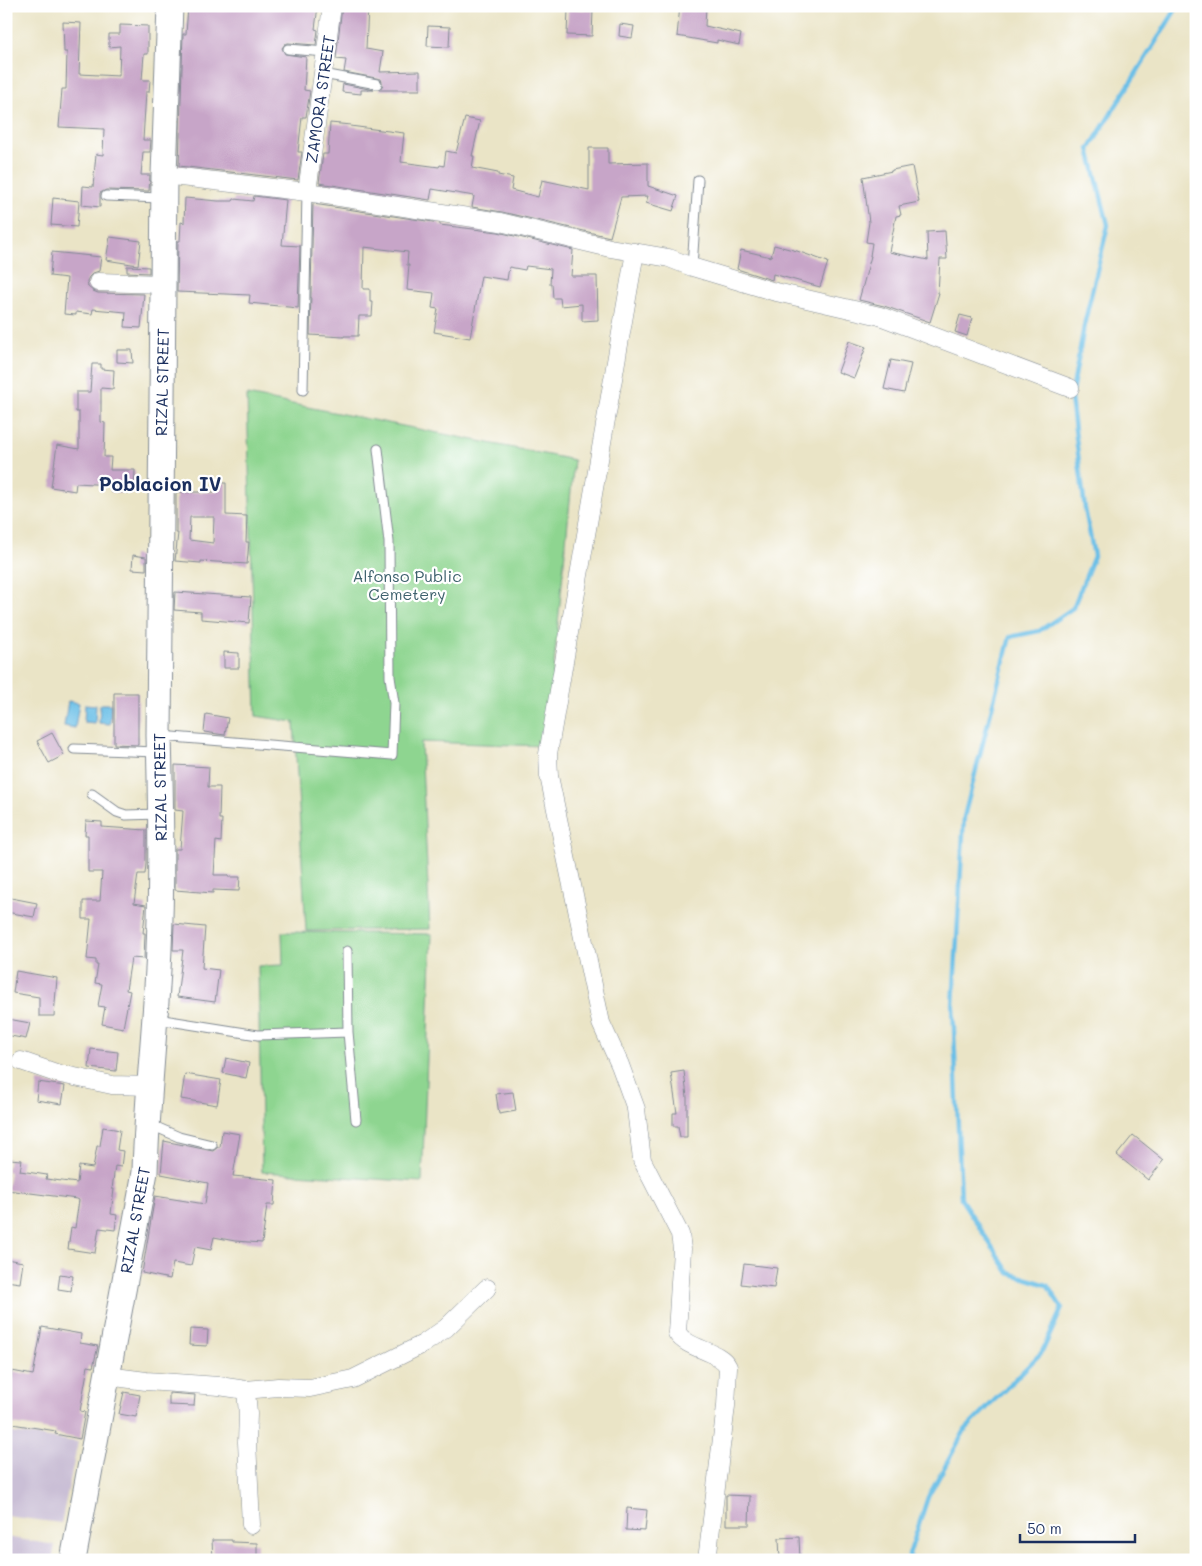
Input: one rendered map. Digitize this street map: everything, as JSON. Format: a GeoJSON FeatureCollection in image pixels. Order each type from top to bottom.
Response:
{"type":"FeatureCollection","features":[{"type":"Feature","properties":{"kind":"street","name":"RIZAL STREET"},"geometry":{"type":"LineString","coordinates":[[72,1560],[145,1172],[146,1123],[155,1018],[159,949],[162,814],[159,744],[163,284],[170,6]]}},
{"type":"Feature","properties":{"kind":"street","name":"ZAMORA STREET"},"geometry":{"type":"LineString","coordinates":[[307,192],[332,6]]}},
{"type":"Feature","properties":{"kind":"street"},"geometry":{"type":"LineString","coordinates":[[164,186],[307,192],[500,222],[610,248],[669,258],[692,267],[772,291],[880,316],[1070,388]]}},
{"type":"Feature","properties":{"kind":"street"},"geometry":{"type":"LineString","coordinates":[[635,252],[548,754],[548,776],[601,1023],[620,1065],[636,1109],[642,1160],[680,1234],[682,1250],[677,1333],[686,1342],[726,1362],[728,1368],[726,1406],[707,1560]]}},
{"type":"Feature","properties":{"kind":"street"},"geometry":{"type":"LineString","coordinates":[[98,282],[163,284]]}},
{"type":"Feature","properties":{"kind":"street"},"geometry":{"type":"LineString","coordinates":[[20,1061],[56,1073],[112,1085],[150,1086]]}},
{"type":"Feature","properties":{"kind":"street"},"geometry":{"type":"LineString","coordinates":[[107,1376],[246,1390],[278,1387],[310,1388],[353,1379],[438,1334],[487,1288]]}},
{"type":"Feature","properties":{"kind":"street"},"geometry":{"type":"LineString","coordinates":[[246,1390],[248,1414],[246,1442],[251,1525]]}},
{"type":"Feature","properties":{"kind":"lane"},"geometry":{"type":"LineString","coordinates":[[288,49],[326,52]]}},
{"type":"Feature","properties":{"kind":"lane"},"geometry":{"type":"LineString","coordinates":[[323,74],[377,84]]}},
{"type":"Feature","properties":{"kind":"lane"},"geometry":{"type":"LineString","coordinates":[[692,267],[698,180]]}},
{"type":"Feature","properties":{"kind":"lane"},"geometry":{"type":"LineString","coordinates":[[106,196],[164,186]]}},
{"type":"Feature","properties":{"kind":"lane"},"geometry":{"type":"LineString","coordinates":[[302,390],[307,192]]}},
{"type":"Feature","properties":{"kind":"lane"},"geometry":{"type":"LineString","coordinates":[[74,749],[159,744],[392,755],[394,703],[390,677],[389,542],[378,449]]}},
{"type":"Feature","properties":{"kind":"lane"},"geometry":{"type":"LineString","coordinates":[[92,794],[117,812],[126,815],[162,814]]}},
{"type":"Feature","properties":{"kind":"lane"},"geometry":{"type":"LineString","coordinates":[[347,951],[348,1032],[356,1120]]}},
{"type":"Feature","properties":{"kind":"lane"},"geometry":{"type":"LineString","coordinates":[[155,1018],[258,1035],[348,1032]]}},
{"type":"Feature","properties":{"kind":"lane"},"geometry":{"type":"LineString","coordinates":[[146,1123],[180,1137],[212,1145]]}},
{"type":"Feature","properties":{"kind":"shaded area"},"geometry":{"type":"Polygon","coordinates":[[[6,1432],[78,1442],[61,1523],[6,1516],[6,1432]]]}},
{"type":"Feature","properties":{"kind":"shaded area"},"geometry":{"type":"Polygon","coordinates":[[[6,1537],[55,1545],[52,1560],[6,1560],[6,1537]]]}},
{"type":"Feature","properties":{"kind":"green space","name":"Alfonso Public Cemetery"},"geometry":{"type":"Polygon","coordinates":[[[247,395],[574,460],[546,746],[421,742],[430,929],[306,931],[294,722],[256,716],[247,395]]]}},
{"type":"Feature","properties":{"kind":"green space"},"geometry":{"type":"Polygon","coordinates":[[[282,932],[432,934],[422,1182],[262,1172],[258,966],[283,965],[282,932]]]}},
{"type":"Feature","properties":{"kind":"water"},"geometry":{"type":"Polygon","coordinates":[[[68,701],[79,703],[75,728],[64,726],[68,701]]]}},
{"type":"Feature","properties":{"kind":"water"},"geometry":{"type":"Polygon","coordinates":[[[85,704],[96,705],[95,723],[84,722],[85,704]]]}},
{"type":"Feature","properties":{"kind":"water"},"geometry":{"type":"Polygon","coordinates":[[[100,704],[111,704],[110,724],[99,723],[100,704]]]}},
{"type":"Feature","properties":{"kind":"building"},"geometry":{"type":"Polygon","coordinates":[[[188,6],[318,6],[315,29],[318,30],[316,45],[288,43],[282,48],[285,54],[306,57],[304,90],[310,91],[306,117],[302,117],[298,152],[302,152],[298,180],[179,166],[183,34],[186,34],[188,6]]]}},
{"type":"Feature","properties":{"kind":"building"},"geometry":{"type":"Polygon","coordinates":[[[342,6],[368,6],[366,49],[383,52],[380,72],[420,71],[420,90],[379,90],[383,85],[381,79],[344,72],[346,60],[336,59],[342,6]]]}},
{"type":"Feature","properties":{"kind":"building"},"geometry":{"type":"Polygon","coordinates":[[[680,6],[706,6],[705,26],[741,34],[739,45],[717,40],[717,43],[677,36],[680,6]]]}},
{"type":"Feature","properties":{"kind":"building"},"geometry":{"type":"Polygon","coordinates":[[[568,9],[593,10],[592,36],[567,35],[568,9]]]}},
{"type":"Feature","properties":{"kind":"building"},"geometry":{"type":"Polygon","coordinates":[[[63,22],[81,23],[79,74],[119,76],[120,46],[109,47],[109,34],[120,34],[120,25],[148,26],[148,54],[144,54],[142,80],[150,80],[149,92],[146,92],[143,140],[151,140],[150,152],[143,152],[141,175],[150,175],[149,191],[106,190],[100,193],[100,207],[82,205],[83,186],[93,187],[96,154],[103,155],[104,129],[59,127],[62,89],[66,89],[67,52],[64,52],[63,22]]]}},
{"type":"Feature","properties":{"kind":"building"},"geometry":{"type":"Polygon","coordinates":[[[620,24],[634,26],[632,38],[619,36],[620,24]]]}},
{"type":"Feature","properties":{"kind":"building"},"geometry":{"type":"Polygon","coordinates":[[[428,26],[450,27],[449,47],[427,46],[428,26]]]}},
{"type":"Feature","properties":{"kind":"building"},"geometry":{"type":"Polygon","coordinates":[[[343,84],[374,90],[361,90],[361,94],[342,92],[343,84]]]}},
{"type":"Feature","properties":{"kind":"building"},"geometry":{"type":"Polygon","coordinates":[[[465,118],[480,121],[472,156],[474,156],[472,168],[513,178],[511,190],[538,197],[542,180],[589,190],[589,148],[608,148],[608,164],[648,163],[648,186],[678,196],[673,211],[646,203],[648,196],[621,197],[610,237],[472,207],[474,196],[432,189],[430,200],[319,183],[323,154],[328,154],[330,123],[404,133],[401,162],[439,167],[440,165],[444,166],[446,151],[456,153],[465,118]]]}},
{"type":"Feature","properties":{"kind":"building"},"geometry":{"type":"Polygon","coordinates":[[[912,166],[919,202],[899,206],[901,215],[896,216],[889,252],[928,260],[927,232],[945,231],[947,259],[940,259],[939,293],[930,322],[884,306],[859,300],[871,256],[872,243],[866,242],[869,222],[863,177],[912,166]]]}},
{"type":"Feature","properties":{"kind":"building"},"geometry":{"type":"Polygon","coordinates":[[[254,196],[286,200],[282,245],[300,246],[298,308],[249,303],[250,295],[177,292],[178,241],[180,241],[181,222],[184,223],[185,198],[218,201],[233,201],[234,199],[253,201],[254,196]]]}},
{"type":"Feature","properties":{"kind":"building"},"geometry":{"type":"Polygon","coordinates":[[[53,198],[79,201],[77,227],[51,225],[53,198]]]}},
{"type":"Feature","properties":{"kind":"building"},"geometry":{"type":"Polygon","coordinates":[[[313,204],[440,223],[440,225],[498,232],[573,250],[571,276],[597,276],[598,320],[582,321],[582,304],[561,306],[560,298],[553,298],[552,284],[550,284],[551,269],[526,266],[525,270],[509,267],[507,280],[481,276],[470,338],[434,332],[438,309],[432,308],[434,293],[407,290],[408,252],[364,247],[363,289],[370,289],[370,302],[373,302],[372,316],[359,316],[358,336],[310,335],[313,204]]]}},
{"type":"Feature","properties":{"kind":"building"},"geometry":{"type":"Polygon","coordinates":[[[110,237],[141,241],[138,265],[106,260],[110,237]]]}},
{"type":"Feature","properties":{"kind":"building"},"geometry":{"type":"Polygon","coordinates":[[[774,245],[828,262],[820,287],[773,274],[772,280],[737,269],[741,250],[771,257],[774,245]]]}},
{"type":"Feature","properties":{"kind":"building"},"geometry":{"type":"Polygon","coordinates":[[[52,252],[101,257],[99,271],[89,277],[87,281],[88,287],[98,293],[144,294],[141,328],[125,327],[126,312],[93,309],[92,314],[76,312],[76,315],[64,314],[67,278],[50,276],[52,252]]]}},
{"type":"Feature","properties":{"kind":"building"},"geometry":{"type":"Polygon","coordinates":[[[127,266],[149,267],[149,273],[127,272],[127,266]]]}},
{"type":"Feature","properties":{"kind":"building"},"geometry":{"type":"Polygon","coordinates":[[[960,315],[972,318],[967,336],[955,332],[960,315]]]}},
{"type":"Feature","properties":{"kind":"building"},"geometry":{"type":"Polygon","coordinates":[[[849,341],[866,347],[854,378],[838,372],[849,341]]]}},
{"type":"Feature","properties":{"kind":"building"},"geometry":{"type":"Polygon","coordinates":[[[117,350],[132,350],[133,363],[117,362],[117,350]]]}},
{"type":"Feature","properties":{"kind":"building"},"geometry":{"type":"Polygon","coordinates":[[[891,360],[911,364],[904,393],[884,389],[891,360]]]}},
{"type":"Feature","properties":{"kind":"building"},"geometry":{"type":"Polygon","coordinates":[[[92,364],[101,364],[101,369],[114,370],[113,389],[101,388],[101,422],[105,423],[104,457],[111,457],[110,470],[135,470],[134,493],[111,492],[112,485],[76,483],[75,491],[51,487],[57,445],[79,449],[79,412],[76,412],[76,392],[90,392],[92,364]]]}},
{"type":"Feature","properties":{"kind":"building"},"geometry":{"type":"Polygon","coordinates":[[[216,483],[226,483],[226,515],[247,516],[246,542],[249,542],[247,564],[175,561],[178,533],[176,533],[176,492],[216,492],[216,483]],[[190,517],[189,540],[213,543],[214,517],[190,517]]]}},
{"type":"Feature","properties":{"kind":"building"},"geometry":{"type":"Polygon","coordinates":[[[133,555],[146,557],[146,570],[132,569],[133,555]]]}},
{"type":"Feature","properties":{"kind":"building"},"geometry":{"type":"Polygon","coordinates":[[[175,592],[251,597],[249,623],[201,619],[201,612],[174,610],[175,592]]]}},
{"type":"Feature","properties":{"kind":"building"},"geometry":{"type":"Polygon","coordinates":[[[224,652],[239,653],[239,668],[224,668],[224,652]]]}},
{"type":"Feature","properties":{"kind":"building"},"geometry":{"type":"Polygon","coordinates":[[[114,693],[138,693],[138,745],[114,744],[114,693]]]}},
{"type":"Feature","properties":{"kind":"building"},"geometry":{"type":"Polygon","coordinates":[[[206,714],[228,718],[225,735],[204,732],[206,714]]]}},
{"type":"Feature","properties":{"kind":"building"},"geometry":{"type":"Polygon","coordinates":[[[52,733],[64,755],[49,763],[37,741],[52,733]]]}},
{"type":"Feature","properties":{"kind":"building"},"geometry":{"type":"Polygon","coordinates":[[[175,765],[209,767],[208,787],[220,787],[219,819],[222,819],[221,842],[216,841],[214,875],[240,877],[239,891],[213,890],[213,893],[175,890],[175,849],[180,849],[183,811],[175,810],[175,765]]]}},
{"type":"Feature","properties":{"kind":"building"},"geometry":{"type":"Polygon","coordinates":[[[86,821],[102,822],[102,827],[146,830],[145,874],[138,874],[134,903],[146,905],[143,933],[145,933],[144,959],[131,958],[126,990],[130,991],[123,1028],[102,1024],[105,1007],[98,1006],[102,984],[95,983],[98,965],[96,965],[96,960],[87,959],[91,919],[83,919],[83,901],[100,901],[102,872],[88,872],[88,835],[85,835],[86,821]]]}},
{"type":"Feature","properties":{"kind":"building"},"geometry":{"type":"Polygon","coordinates":[[[6,897],[37,903],[34,917],[6,912],[6,897]]]}},
{"type":"Feature","properties":{"kind":"building"},"geometry":{"type":"Polygon","coordinates":[[[174,924],[205,927],[202,968],[219,970],[215,1002],[177,997],[183,950],[173,950],[174,924]]]}},
{"type":"Feature","properties":{"kind":"building"},"geometry":{"type":"Polygon","coordinates":[[[16,971],[57,978],[54,1016],[39,1016],[39,997],[13,993],[16,971]]]}},
{"type":"Feature","properties":{"kind":"building"},"geometry":{"type":"Polygon","coordinates":[[[8,1019],[30,1023],[26,1039],[6,1035],[8,1019]]]}},
{"type":"Feature","properties":{"kind":"building"},"geometry":{"type":"Polygon","coordinates":[[[91,1049],[118,1052],[116,1071],[89,1068],[91,1049]]]}},
{"type":"Feature","properties":{"kind":"building"},"geometry":{"type":"Polygon","coordinates":[[[226,1058],[249,1063],[246,1078],[223,1073],[226,1058]]]}},
{"type":"Feature","properties":{"kind":"building"},"geometry":{"type":"Polygon","coordinates":[[[684,1071],[687,1097],[687,1137],[680,1137],[678,1126],[673,1126],[673,1113],[677,1113],[671,1073],[684,1071]]]}},
{"type":"Feature","properties":{"kind":"building"},"geometry":{"type":"Polygon","coordinates":[[[185,1074],[221,1080],[217,1105],[181,1099],[185,1074]]]}},
{"type":"Feature","properties":{"kind":"building"},"geometry":{"type":"Polygon","coordinates":[[[38,1082],[65,1086],[62,1104],[36,1100],[38,1082]]]}},
{"type":"Feature","properties":{"kind":"building"},"geometry":{"type":"Polygon","coordinates":[[[513,1092],[516,1111],[499,1114],[496,1094],[513,1092]]]}},
{"type":"Feature","properties":{"kind":"building"},"geometry":{"type":"Polygon","coordinates":[[[103,1127],[120,1130],[117,1150],[123,1151],[121,1167],[115,1166],[112,1189],[114,1189],[111,1214],[117,1215],[115,1230],[99,1228],[95,1253],[68,1249],[71,1227],[75,1228],[79,1200],[7,1190],[10,1172],[7,1171],[9,1159],[22,1160],[20,1171],[47,1175],[46,1179],[77,1183],[79,1166],[93,1168],[97,1146],[100,1146],[103,1127]]]}},
{"type":"Feature","properties":{"kind":"building"},"geometry":{"type":"Polygon","coordinates":[[[222,1131],[240,1134],[233,1176],[276,1180],[274,1205],[267,1205],[262,1243],[214,1237],[211,1250],[195,1247],[191,1266],[173,1263],[170,1279],[142,1273],[155,1196],[205,1204],[208,1183],[161,1174],[164,1141],[213,1151],[220,1147],[222,1131]]]}},
{"type":"Feature","properties":{"kind":"building"},"geometry":{"type":"Polygon","coordinates":[[[1133,1135],[1164,1160],[1148,1180],[1117,1155],[1133,1135]]]}},
{"type":"Feature","properties":{"kind":"building"},"geometry":{"type":"Polygon","coordinates":[[[6,1259],[23,1262],[20,1283],[6,1281],[6,1259]]]}},
{"type":"Feature","properties":{"kind":"building"},"geometry":{"type":"Polygon","coordinates":[[[744,1264],[777,1268],[774,1288],[741,1284],[744,1264]]]}},
{"type":"Feature","properties":{"kind":"building"},"geometry":{"type":"Polygon","coordinates":[[[60,1274],[73,1276],[71,1291],[58,1289],[60,1274]]]}},
{"type":"Feature","properties":{"kind":"building"},"geometry":{"type":"Polygon","coordinates":[[[42,1327],[81,1334],[80,1343],[98,1346],[93,1367],[88,1366],[80,1411],[85,1412],[80,1439],[55,1434],[56,1431],[6,1423],[6,1390],[9,1390],[12,1371],[33,1375],[42,1327]]]}},
{"type":"Feature","properties":{"kind":"building"},"geometry":{"type":"Polygon","coordinates":[[[190,1329],[208,1330],[207,1346],[189,1345],[190,1329]]]}},
{"type":"Feature","properties":{"kind":"building"},"geometry":{"type":"Polygon","coordinates":[[[124,1392],[140,1395],[136,1417],[119,1414],[124,1392]]]}},
{"type":"Feature","properties":{"kind":"building"},"geometry":{"type":"Polygon","coordinates":[[[169,1393],[195,1395],[194,1406],[169,1405],[169,1393]]]}},
{"type":"Feature","properties":{"kind":"building"},"geometry":{"type":"Polygon","coordinates":[[[726,1495],[750,1496],[749,1525],[726,1525],[726,1495]]]}},
{"type":"Feature","properties":{"kind":"building"},"geometry":{"type":"Polygon","coordinates":[[[627,1508],[647,1510],[645,1531],[626,1530],[627,1508]]]}},
{"type":"Feature","properties":{"kind":"building"},"geometry":{"type":"Polygon","coordinates":[[[799,1537],[800,1560],[780,1560],[779,1538],[799,1537]]]}},
{"type":"Feature","properties":{"kind":"building"},"geometry":{"type":"Polygon","coordinates":[[[212,1540],[257,1543],[257,1560],[213,1560],[212,1540]]]}},
{"type":"Feature","properties":{"kind":"waterway"},"geometry":{"type":"LineString","coordinates":[[912,1560],[909,1555],[928,1497],[965,1430],[1042,1352],[1062,1308],[1047,1285],[1009,1273],[961,1199],[953,1006],[964,817],[1010,637],[1039,631],[1073,608],[1094,556],[1085,509],[1071,398],[1085,321],[1108,225],[1089,149],[1178,6]]}},
{"type":"Feature","properties":{"kind":"district","name":"Poblacion IV"},"geometry":{"type":"Point","coordinates":[160,484]}}]}
